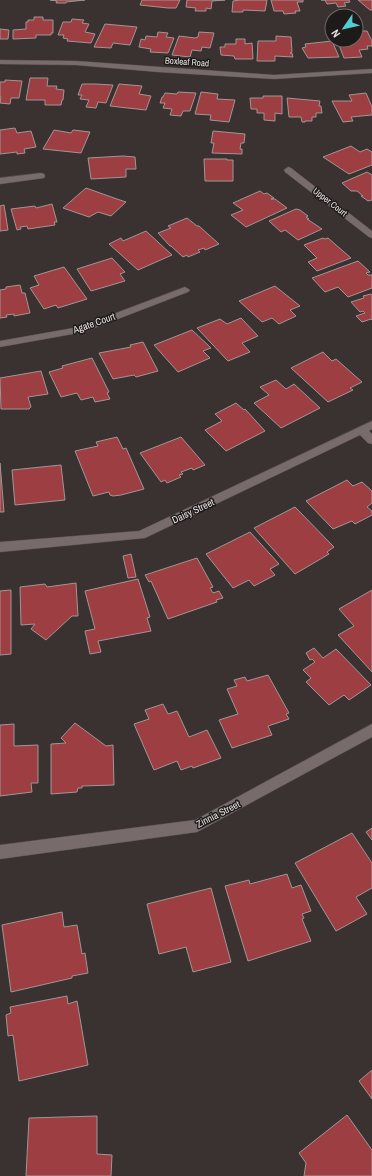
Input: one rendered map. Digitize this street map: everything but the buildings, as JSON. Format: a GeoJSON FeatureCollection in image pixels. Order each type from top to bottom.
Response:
{"type":"FeatureCollection","features":[{"type":"Feature","properties":{"kind":"street","name":"Boxleaf Road"},"geometry":{"type":"LineString","coordinates":[[0,62],[76,63],[274,77],[372,71]]}},
{"type":"Feature","properties":{"kind":"street","name":"Upper Court"},"geometry":{"type":"LineString","coordinates":[[288,170],[372,235]]}},
{"type":"Feature","properties":{"kind":"street"},"geometry":{"type":"LineString","coordinates":[[0,181],[41,176]]}},
{"type":"Feature","properties":{"kind":"street","name":"Agate Court"},"geometry":{"type":"LineString","coordinates":[[0,344],[80,330],[185,290]]}},
{"type":"Feature","properties":{"kind":"street"},"geometry":{"type":"LineString","coordinates":[[367,428],[372,440]]}},
{"type":"Feature","properties":{"kind":"street","name":"Daisy Street"},"geometry":{"type":"LineString","coordinates":[[0,547],[142,535],[367,428]]}},
{"type":"Feature","properties":{"kind":"street","name":"Zinnia Street"},"geometry":{"type":"LineString","coordinates":[[0,852],[197,826],[372,730]]}}]}
